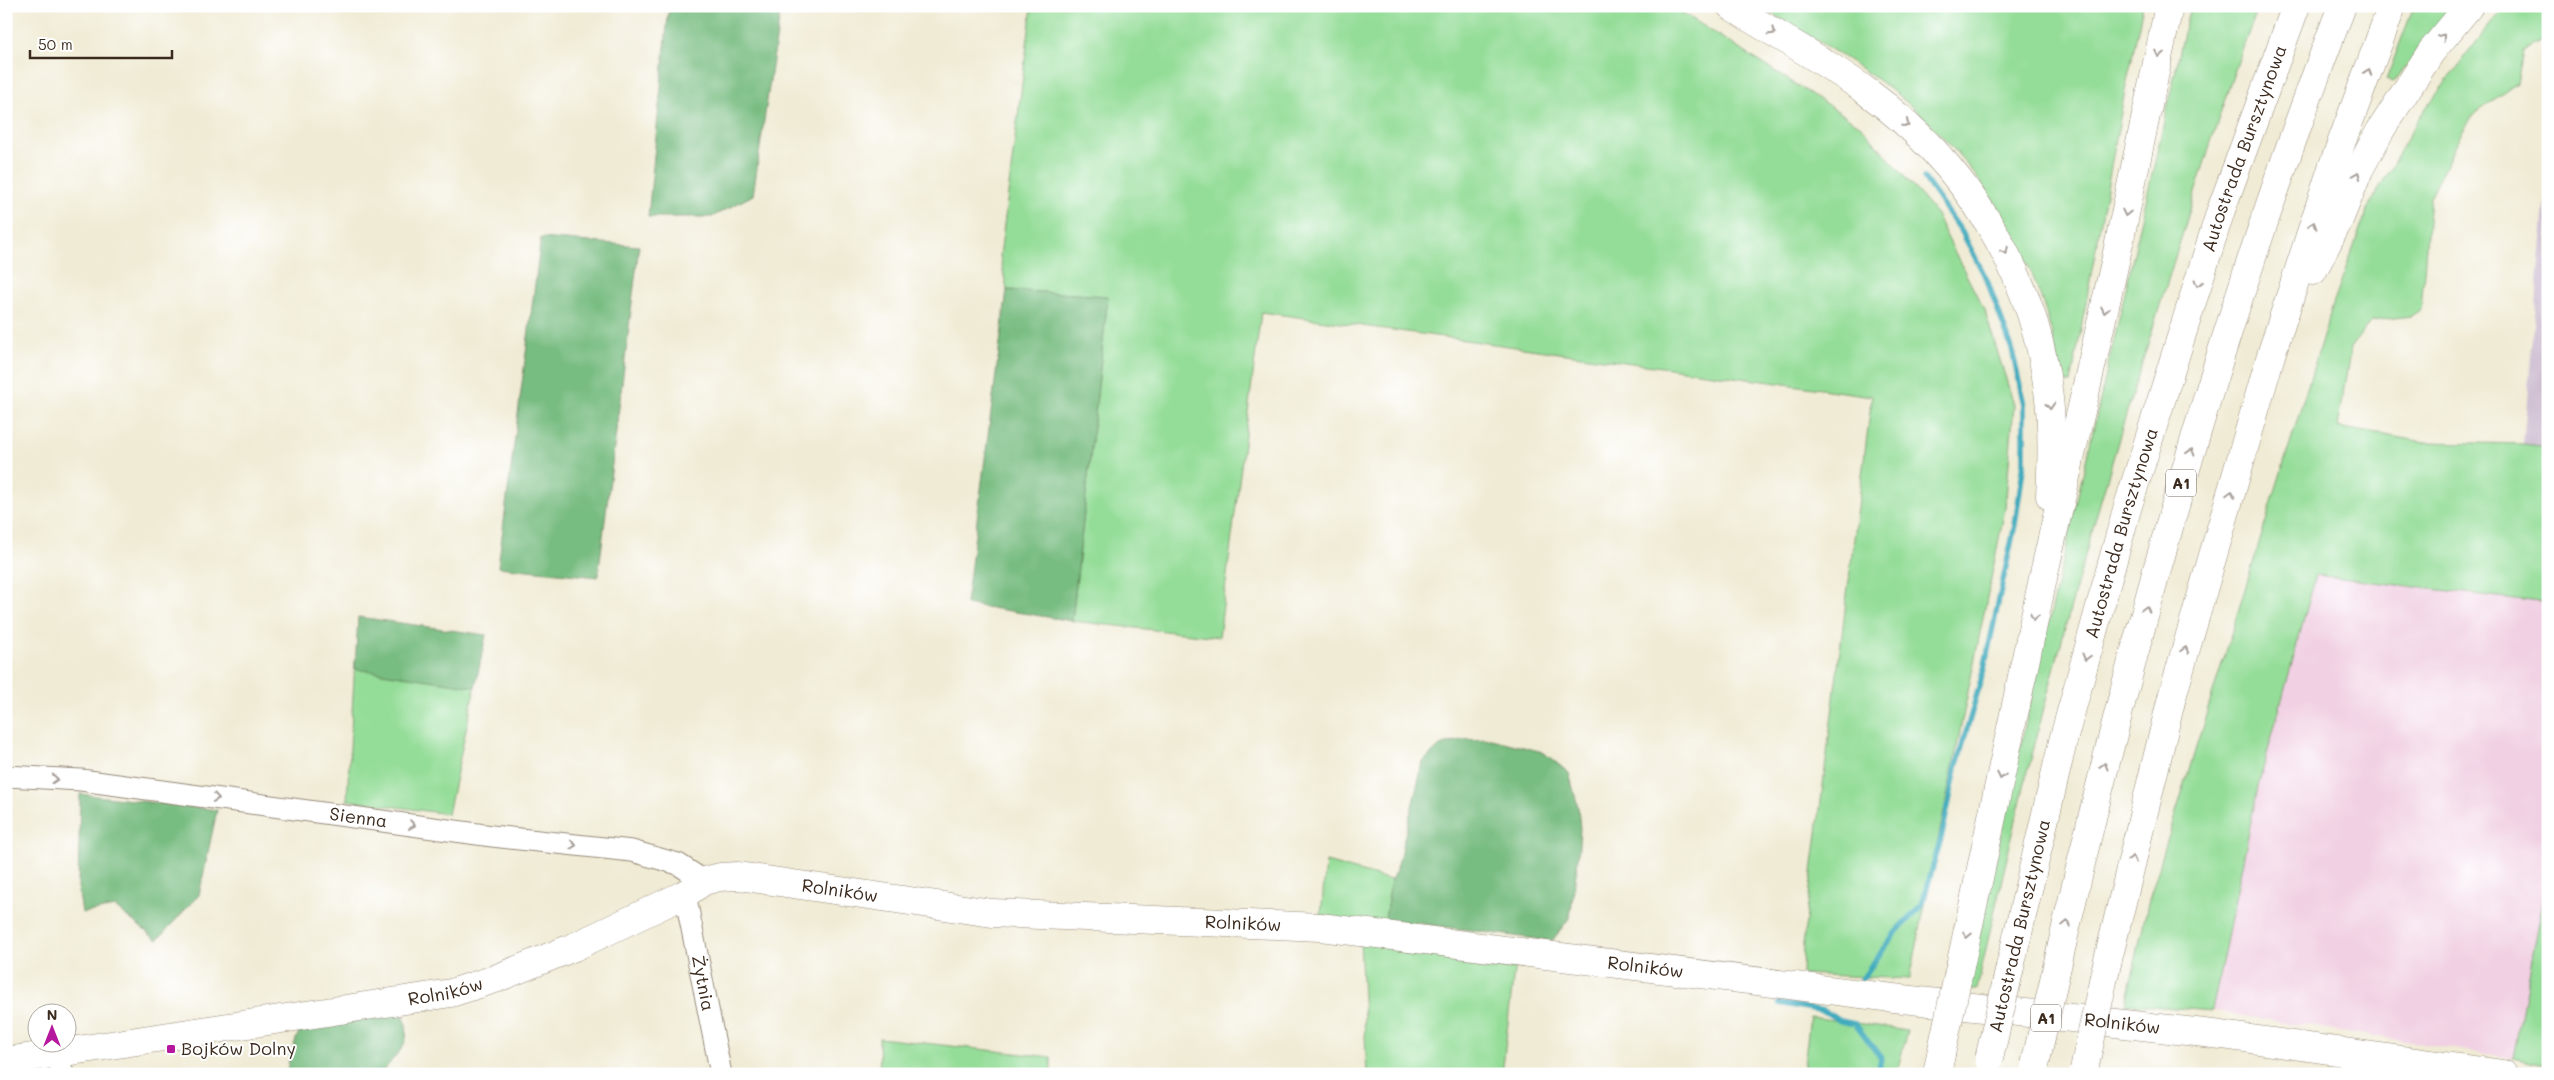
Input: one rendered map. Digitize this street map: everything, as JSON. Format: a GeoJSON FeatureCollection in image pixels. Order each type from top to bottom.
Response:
{"type":"FeatureCollection","features":[{"type":"Feature","properties":{"kind":"main road"},"geometry":{"type":"LineString","coordinates":[[1731,6],[1866,91],[1920,135],[1959,179],[1994,231],[2020,281],[2037,334],[2048,390],[2052,437],[2044,569]]}},
{"type":"Feature","properties":{"kind":"main road"},"geometry":{"type":"LineString","coordinates":[[1939,1064],[2044,569],[2090,378],[2169,6]]}},
{"type":"Feature","properties":{"kind":"main road","name":"Autostrada Bursztynowa"},"geometry":{"type":"LineString","coordinates":[[1987,1067],[2064,737],[2127,509],[2221,210],[2296,6]]}},
{"type":"Feature","properties":{"kind":"main road","name":"A1"},"geometry":{"type":"LineString","coordinates":[[2034,1069],[2093,808],[2179,491],[2271,203],[2342,6]]}},
{"type":"Feature","properties":{"kind":"main road"},"geometry":{"type":"LineString","coordinates":[[2083,1072],[2104,976],[2172,697],[2271,355],[2332,168],[2392,6]]}},
{"type":"Feature","properties":{"kind":"main road"},"geometry":{"type":"LineString","coordinates":[[2271,355],[2338,220],[2359,170],[2380,131],[2431,52],[2469,6]]}},
{"type":"Feature","properties":{"kind":"main road","name":"Rolników"},"geometry":{"type":"LineString","coordinates":[[6,1061],[60,1063],[451,993],[495,979],[574,946],[720,876],[738,876],[992,913],[1320,927],[1885,997],[2222,1035],[2503,1074]]}},
{"type":"Feature","properties":{"kind":"street","name":"Sienna"},"geometry":{"type":"LineString","coordinates":[[6,776],[80,780],[492,836],[632,851],[678,864],[694,887]]}},
{"type":"Feature","properties":{"kind":"street","name":"Żytnia"},"geometry":{"type":"LineString","coordinates":[[694,887],[720,1074]]}},
{"type":"Feature","properties":{"kind":"shaded area"},"geometry":{"type":"Polygon","coordinates":[[[2548,175],[2548,447],[2523,444],[2548,175]]]}},
{"type":"Feature","properties":{"kind":"shaded area"},"geometry":{"type":"Polygon","coordinates":[[[2316,575],[2548,603],[2548,875],[2513,1058],[2212,1011],[2258,787],[2316,575]]]}},
{"type":"Feature","properties":{"kind":"green space"},"geometry":{"type":"Polygon","coordinates":[[[669,6],[781,6],[753,195],[712,217],[648,217],[669,6]]]}},
{"type":"Feature","properties":{"kind":"green space"},"geometry":{"type":"Polygon","coordinates":[[[1032,6],[1672,6],[1861,126],[1934,211],[1985,312],[2014,405],[2005,509],[1910,979],[1802,974],[1803,944],[1872,396],[1261,312],[1219,637],[1072,621],[1108,296],[1007,290],[1000,256],[1032,6]]]}},
{"type":"Feature","properties":{"kind":"green space"},"geometry":{"type":"Polygon","coordinates":[[[1759,6],[2143,6],[2125,91],[2071,383],[2062,383],[2054,342],[2043,303],[2029,266],[2012,231],[1968,166],[1941,135],[1894,92],[1837,53],[1759,6]]]}},
{"type":"Feature","properties":{"kind":"green space"},"geometry":{"type":"Polygon","coordinates":[[[2190,6],[2259,6],[2211,142],[2140,368],[2064,633],[2018,811],[1977,990],[1967,990],[2021,744],[2190,6]]]}},
{"type":"Feature","properties":{"kind":"green space"},"geometry":{"type":"Polygon","coordinates":[[[2414,6],[2453,6],[2394,82],[2386,80],[2414,6]]]}},
{"type":"Feature","properties":{"kind":"green space"},"geometry":{"type":"Polygon","coordinates":[[[2507,6],[2548,6],[2548,38],[2523,51],[2517,83],[2474,114],[2461,134],[2430,197],[2421,309],[2411,316],[2371,321],[2351,347],[2337,427],[2425,442],[2523,444],[2548,447],[2548,603],[2316,575],[2258,787],[2212,1011],[2126,1004],[2148,903],[2334,301],[2368,208],[2420,116],[2494,19],[2507,6]]]}},
{"type":"Feature","properties":{"kind":"green space"},"geometry":{"type":"Polygon","coordinates":[[[541,238],[639,246],[598,577],[498,567],[541,238]]]}},
{"type":"Feature","properties":{"kind":"green space"},"geometry":{"type":"Polygon","coordinates":[[[1007,290],[1108,296],[1072,621],[966,604],[1007,290]]]}},
{"type":"Feature","properties":{"kind":"green space"},"geometry":{"type":"Polygon","coordinates":[[[358,617],[486,635],[475,687],[355,669],[358,617]]]}},
{"type":"Feature","properties":{"kind":"green space"},"geometry":{"type":"Polygon","coordinates":[[[355,661],[475,687],[448,814],[347,800],[355,661]]]}},
{"type":"Feature","properties":{"kind":"green space"},"geometry":{"type":"Polygon","coordinates":[[[1492,739],[1543,752],[1569,773],[1578,807],[1580,829],[1578,859],[1570,917],[1552,941],[1385,919],[1391,880],[1397,868],[1423,762],[1440,746],[1461,740],[1492,739]]]}},
{"type":"Feature","properties":{"kind":"green space"},"geometry":{"type":"Polygon","coordinates":[[[80,794],[217,810],[199,895],[157,940],[115,907],[82,913],[78,887],[80,794]]]}},
{"type":"Feature","properties":{"kind":"green space"},"geometry":{"type":"Polygon","coordinates":[[[1326,862],[1391,880],[1382,942],[1515,962],[1502,1074],[1367,1074],[1359,922],[1321,915],[1326,862]]]}},
{"type":"Feature","properties":{"kind":"green space"},"geometry":{"type":"Polygon","coordinates":[[[2548,875],[2548,1066],[2513,1058],[2548,875]]]}},
{"type":"Feature","properties":{"kind":"green space"},"geometry":{"type":"Polygon","coordinates":[[[388,1014],[404,1016],[406,1035],[402,1048],[382,1074],[287,1074],[289,1057],[299,1032],[388,1014]]]}},
{"type":"Feature","properties":{"kind":"green space"},"geometry":{"type":"Polygon","coordinates":[[[1810,1017],[1907,1030],[1897,1074],[1803,1074],[1810,1017]]]}},
{"type":"Feature","properties":{"kind":"green space"},"geometry":{"type":"Polygon","coordinates":[[[879,1038],[1051,1057],[1051,1074],[880,1074],[879,1038]]]}},
{"type":"Feature","properties":{"kind":"waterway"},"geometry":{"type":"LineString","coordinates":[[1862,979],[1895,933],[1922,905],[1942,835],[1956,768],[1984,669],[2015,525],[2024,462],[2024,405],[2012,349],[1987,280],[1962,232],[1924,178]]}},
{"type":"Feature","properties":{"kind":"waterway"},"geometry":{"type":"LineString","coordinates":[[1779,1003],[1824,1011],[1840,1021],[1855,1024],[1881,1058],[1878,1074]]}},
{"type":"Feature","properties":{"kind":"place","name":"Bojków Dolny"},"geometry":{"type":"Point","coordinates":[171,1049]}}]}
